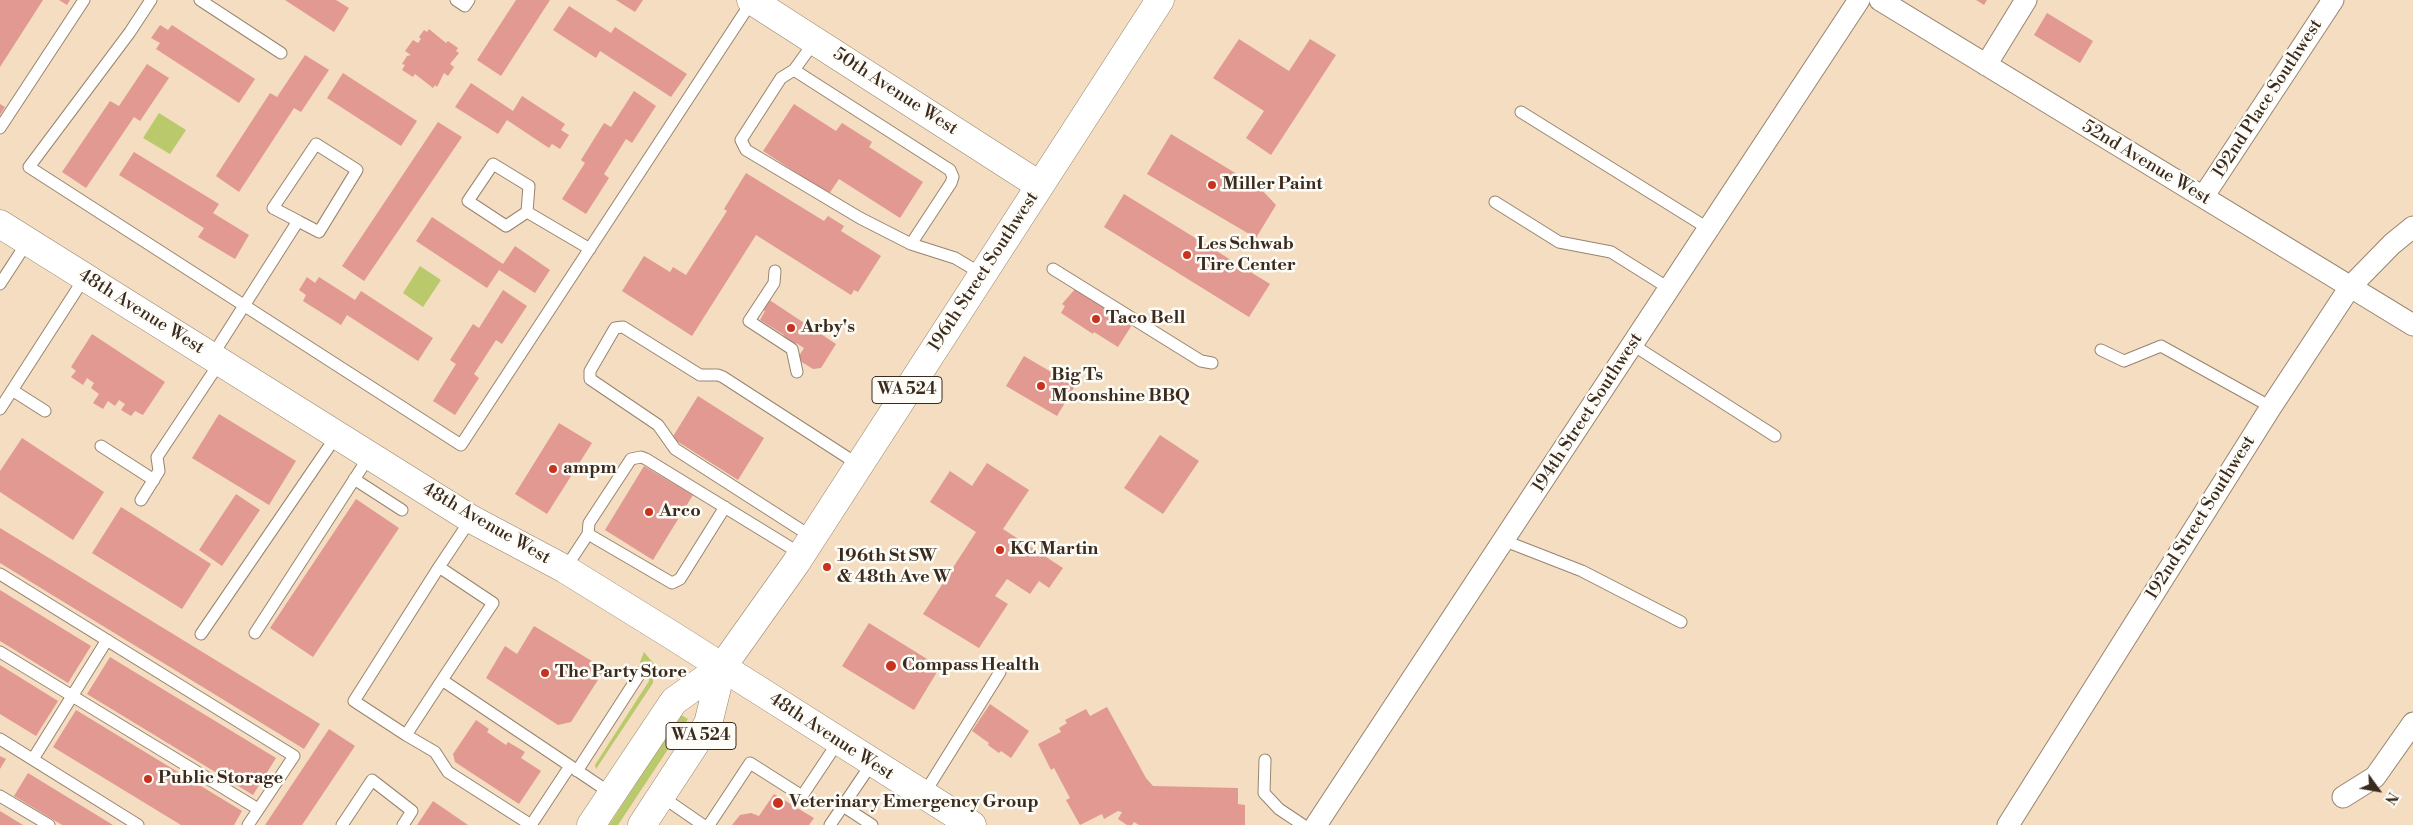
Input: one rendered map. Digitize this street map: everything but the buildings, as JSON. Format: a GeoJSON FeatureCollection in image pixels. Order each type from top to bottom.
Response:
{"type":"FeatureCollection","features":[{"type":"Feature","properties":{"kind":"street","name":"50th Avenue West"},"geometry":{"type":"LineString","coordinates":[[752,0],[1040,185]]}},
{"type":"Feature","properties":{"kind":"street","name":"196th Street Southwest"},"geometry":{"type":"LineString","coordinates":[[591,825],[674,701],[722,667],[807,546],[1160,0]]}},
{"type":"Feature","properties":{"kind":"street","name":"194th Street Southwest"},"geometry":{"type":"LineString","coordinates":[[1316,825],[1505,541],[1859,0]]}},
{"type":"Feature","properties":{"kind":"street","name":"52nd Avenue West"},"geometry":{"type":"LineString","coordinates":[[1880,0],[2413,325]]}},
{"type":"Feature","properties":{"kind":"street"},"geometry":{"type":"LineString","coordinates":[[1986,65],[2026,0]]}},
{"type":"Feature","properties":{"kind":"street","name":"192nd Place Southwest"},"geometry":{"type":"LineString","coordinates":[[2203,197],[2333,0]]}},
{"type":"Feature","properties":{"kind":"street","name":"48th Avenue West"},"geometry":{"type":"LineString","coordinates":[[0,224],[471,519],[566,569],[923,796],[972,825]]}},
{"type":"Feature","properties":{"kind":"street","name":"192nd Street Southwest"},"geometry":{"type":"LineString","coordinates":[[2008,825],[2271,407],[2350,287],[2392,244],[2413,227]]}},
{"type":"Feature","properties":{"kind":"street","name":"196th Street Southwest"},"geometry":{"type":"LineString","coordinates":[[642,825],[708,724],[722,667]]}},
{"type":"Feature","properties":{"kind":"street"},"geometry":{"type":"LineString","coordinates":[[2343,797],[2376,777],[2413,723]]}},
{"type":"Feature","properties":{"kind":"lane"},"geometry":{"type":"LineString","coordinates":[[0,128],[84,0]]}},
{"type":"Feature","properties":{"kind":"lane"},"geometry":{"type":"LineString","coordinates":[[151,0],[130,32],[29,166],[244,307],[461,445],[752,0]]}},
{"type":"Feature","properties":{"kind":"lane"},"geometry":{"type":"LineString","coordinates":[[200,0],[281,53]]}},
{"type":"Feature","properties":{"kind":"lane"},"geometry":{"type":"LineString","coordinates":[[456,0],[465,6],[469,0]]}},
{"type":"Feature","properties":{"kind":"lane"},"geometry":{"type":"LineString","coordinates":[[815,41],[794,70],[781,78],[741,140],[746,150],[860,218],[911,244],[955,258],[982,274]]}},
{"type":"Feature","properties":{"kind":"lane"},"geometry":{"type":"LineString","coordinates":[[794,70],[950,170],[951,183],[911,244]]}},
{"type":"Feature","properties":{"kind":"lane"},"geometry":{"type":"LineString","coordinates":[[1521,112],[1709,229]]}},
{"type":"Feature","properties":{"kind":"lane"},"geometry":{"type":"LineString","coordinates":[[316,144],[357,170],[318,232],[298,220],[273,208],[316,144]]}},
{"type":"Feature","properties":{"kind":"lane"},"geometry":{"type":"LineString","coordinates":[[493,164],[529,186],[527,212],[506,226],[468,201],[493,164]]}},
{"type":"Feature","properties":{"kind":"lane"},"geometry":{"type":"LineString","coordinates":[[1495,202],[1559,242],[1611,252],[1670,289]]}},
{"type":"Feature","properties":{"kind":"lane"},"geometry":{"type":"LineString","coordinates":[[527,212],[590,250]]}},
{"type":"Feature","properties":{"kind":"lane"},"geometry":{"type":"LineString","coordinates":[[141,500],[159,471],[157,457],[216,359],[244,307],[298,220]]}},
{"type":"Feature","properties":{"kind":"lane"},"geometry":{"type":"LineString","coordinates":[[0,284],[28,241]]}},
{"type":"Feature","properties":{"kind":"lane"},"geometry":{"type":"LineString","coordinates":[[1053,269],[1201,361],[1212,363]]}},
{"type":"Feature","properties":{"kind":"lane"},"geometry":{"type":"LineString","coordinates":[[775,272],[774,283],[749,321],[792,349],[797,372]]}},
{"type":"Feature","properties":{"kind":"lane"},"geometry":{"type":"LineString","coordinates":[[0,409],[85,277]]}},
{"type":"Feature","properties":{"kind":"lane"},"geometry":{"type":"LineString","coordinates":[[807,546],[675,449],[658,425],[590,379],[590,371],[615,328],[623,327],[700,375],[718,375],[723,377],[859,465]]}},
{"type":"Feature","properties":{"kind":"lane"},"geometry":{"type":"LineString","coordinates":[[1633,345],[1775,436]]}},
{"type":"Feature","properties":{"kind":"lane"},"geometry":{"type":"LineString","coordinates":[[2101,350],[2124,361],[2161,346],[2271,407]]}},
{"type":"Feature","properties":{"kind":"lane"},"geometry":{"type":"LineString","coordinates":[[12,390],[45,411]]}},
{"type":"Feature","properties":{"kind":"lane"},"geometry":{"type":"LineString","coordinates":[[201,634],[337,435]]}},
{"type":"Feature","properties":{"kind":"lane"},"geometry":{"type":"LineString","coordinates":[[101,446],[154,480]]}},
{"type":"Feature","properties":{"kind":"lane"},"geometry":{"type":"LineString","coordinates":[[255,633],[370,456]]}},
{"type":"Feature","properties":{"kind":"lane"},"geometry":{"type":"LineString","coordinates":[[566,569],[588,534],[589,523],[631,459],[636,456],[646,459],[725,507],[807,546]]}},
{"type":"Feature","properties":{"kind":"lane"},"geometry":{"type":"LineString","coordinates":[[354,479],[402,510]]}},
{"type":"Feature","properties":{"kind":"lane"},"geometry":{"type":"LineString","coordinates":[[588,534],[672,583],[680,579],[725,507]]}},
{"type":"Feature","properties":{"kind":"lane"},"geometry":{"type":"LineString","coordinates":[[471,519],[354,701],[435,752],[448,772],[531,825],[641,672]]}},
{"type":"Feature","properties":{"kind":"lane"},"geometry":{"type":"LineString","coordinates":[[1505,541],[1582,571],[1681,622]]}},
{"type":"Feature","properties":{"kind":"lane"},"geometry":{"type":"LineString","coordinates":[[406,735],[493,603],[439,567]]}},
{"type":"Feature","properties":{"kind":"lane"},"geometry":{"type":"LineString","coordinates":[[0,574],[294,756],[248,825]]}},
{"type":"Feature","properties":{"kind":"lane"},"geometry":{"type":"LineString","coordinates":[[33,759],[107,640]]}},
{"type":"Feature","properties":{"kind":"lane"},"geometry":{"type":"LineString","coordinates":[[0,652],[258,810]]}},
{"type":"Feature","properties":{"kind":"lane"},"geometry":{"type":"LineString","coordinates":[[923,796],[1000,672]]}},
{"type":"Feature","properties":{"kind":"lane"},"geometry":{"type":"LineString","coordinates":[[442,680],[612,794]]}},
{"type":"Feature","properties":{"kind":"lane"},"geometry":{"type":"LineString","coordinates":[[0,739],[138,825]]}},
{"type":"Feature","properties":{"kind":"lane"},"geometry":{"type":"LineString","coordinates":[[709,825],[750,763],[802,796],[838,742]]}},
{"type":"Feature","properties":{"kind":"lane"},"geometry":{"type":"LineString","coordinates":[[1265,760],[1264,793],[1279,809],[1303,825]]}},
{"type":"Feature","properties":{"kind":"lane"},"geometry":{"type":"LineString","coordinates":[[830,825],[872,763]]}},
{"type":"Feature","properties":{"kind":"lane"},"geometry":{"type":"LineString","coordinates":[[342,825],[372,780],[412,811],[403,825]]}},
{"type":"Feature","properties":{"kind":"lane"},"geometry":{"type":"LineString","coordinates":[[0,796],[49,825]]}},
{"type":"Feature","properties":{"kind":"lane"},"geometry":{"type":"LineString","coordinates":[[661,796],[703,825]]}},
{"type":"Feature","properties":{"kind":"lane"},"geometry":{"type":"LineString","coordinates":[[843,806],[872,825]]}},
{"type":"Feature","properties":{"kind":"green space"},"geometry":{"type":"Polygon","coordinates":[[[159,113],[186,130],[170,154],[143,138],[159,113]]]}},
{"type":"Feature","properties":{"kind":"green space"},"geometry":{"type":"Polygon","coordinates":[[[420,266],[441,280],[423,307],[403,293],[420,266]]]}},
{"type":"Feature","properties":{"kind":"green space"},"geometry":{"type":"Polygon","coordinates":[[[644,652],[654,664],[653,683],[596,769],[595,765],[649,681],[648,671],[640,662],[644,652]]]}},
{"type":"Feature","properties":{"kind":"green space"},"geometry":{"type":"Polygon","coordinates":[[[681,715],[688,719],[618,825],[609,825],[681,715]]]}},
{"type":"Feature","properties":{"kind":"place","name":"Miller Paint"},"geometry":{"type":"Point","coordinates":[1212,185]}},
{"type":"Feature","properties":{"kind":"place","name":"Les Schwab Tire Center"},"geometry":{"type":"Point","coordinates":[1187,255]}},
{"type":"Feature","properties":{"kind":"place","name":"Taco Bell"},"geometry":{"type":"Point","coordinates":[1096,319]}},
{"type":"Feature","properties":{"kind":"place","name":"Arby's"},"geometry":{"type":"Point","coordinates":[791,328]}},
{"type":"Feature","properties":{"kind":"place","name":"Big Ts Moonshine BBQ"},"geometry":{"type":"Point","coordinates":[1041,386]}},
{"type":"Feature","properties":{"kind":"place","name":"ampm"},"geometry":{"type":"Point","coordinates":[553,469]}},
{"type":"Feature","properties":{"kind":"place","name":"Arco"},"geometry":{"type":"Point","coordinates":[649,512]}},
{"type":"Feature","properties":{"kind":"place","name":"KC Martin"},"geometry":{"type":"Point","coordinates":[1000,550]}},
{"type":"Feature","properties":{"kind":"place","name":"196th St SW & 48th Ave W"},"geometry":{"type":"Point","coordinates":[827,567]}},
{"type":"Feature","properties":{"kind":"place","name":"Compass Health"},"geometry":{"type":"Point","coordinates":[891,666]}},
{"type":"Feature","properties":{"kind":"place","name":"The Party Store"},"geometry":{"type":"Point","coordinates":[545,673]}},
{"type":"Feature","properties":{"kind":"place","name":"Public Storage"},"geometry":{"type":"Point","coordinates":[148,779]}},
{"type":"Feature","properties":{"kind":"place","name":"Veterinary Emergency Group"},"geometry":{"type":"Point","coordinates":[778,803]}}]}
